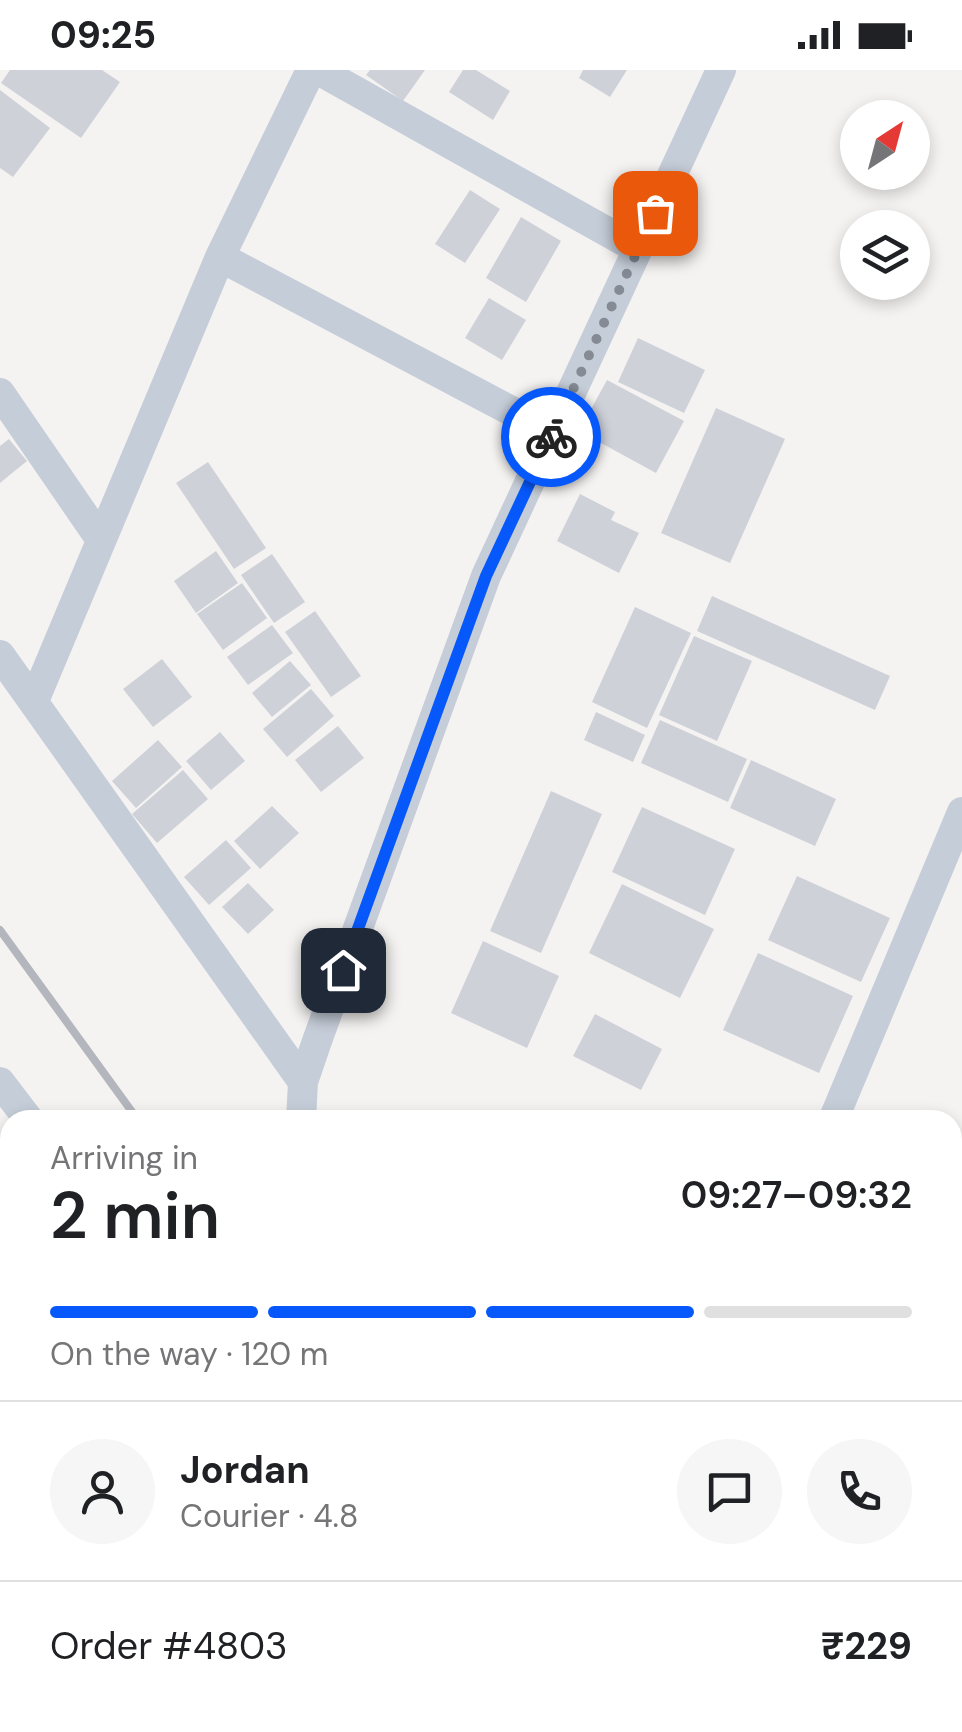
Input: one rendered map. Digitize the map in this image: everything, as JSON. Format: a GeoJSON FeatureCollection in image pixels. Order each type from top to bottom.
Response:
{"type":"FeatureCollection","features":[{"type":"Feature","properties":{"kind":"street"},"geometry":{"type":"LineString","coordinates":[[34,701],[220,257],[315,70],[638,249]]}},
{"type":"Feature","properties":{"kind":"street"},"geometry":{"type":"LineString","coordinates":[[302,1110],[304,1082],[486,576],[721,70]]}},
{"type":"Feature","properties":{"kind":"street"},"geometry":{"type":"LineString","coordinates":[[220,257],[553,433]]}},
{"type":"Feature","properties":{"kind":"street"},"geometry":{"type":"LineString","coordinates":[[0,393],[101,540]]}},
{"type":"Feature","properties":{"kind":"street"},"geometry":{"type":"LineString","coordinates":[[0,655],[304,1082]]}},
{"type":"Feature","properties":{"kind":"street"},"geometry":{"type":"LineString","coordinates":[[837,1110],[962,812]]}},
{"type":"Feature","properties":{"kind":"street"},"geometry":{"type":"LineString","coordinates":[[0,1082],[21,1110]]}},
{"type":"Feature","properties":{"kind":"building"},"geometry":{"type":"Polygon","coordinates":[[[10,70],[102,70],[120,82],[81,138],[1,83],[10,70]]]}},
{"type":"Feature","properties":{"kind":"building"},"geometry":{"type":"Polygon","coordinates":[[[370,70],[425,70],[403,101],[366,75],[370,70]]]}},
{"type":"Feature","properties":{"kind":"building"},"geometry":{"type":"Polygon","coordinates":[[[463,70],[476,70],[510,91],[493,120],[449,92],[463,70]]]}},
{"type":"Feature","properties":{"kind":"building"},"geometry":{"type":"Polygon","coordinates":[[[583,70],[627,70],[610,97],[579,78],[583,70]]]}},
{"type":"Feature","properties":{"kind":"building"},"geometry":{"type":"Polygon","coordinates":[[[0,90],[50,128],[13,177],[0,168],[0,90]]]}},
{"type":"Feature","properties":{"kind":"building"},"geometry":{"type":"Polygon","coordinates":[[[470,190],[500,209],[465,263],[435,244],[470,190]]]}},
{"type":"Feature","properties":{"kind":"building"},"geometry":{"type":"Polygon","coordinates":[[[521,217],[561,241],[526,302],[486,278],[521,217]]]}},
{"type":"Feature","properties":{"kind":"building"},"geometry":{"type":"Polygon","coordinates":[[[489,298],[526,320],[502,360],[465,338],[489,298]]]}},
{"type":"Feature","properties":{"kind":"building"},"geometry":{"type":"Polygon","coordinates":[[[638,338],[705,370],[684,413],[618,382],[638,338]]]}},
{"type":"Feature","properties":{"kind":"building"},"geometry":{"type":"Polygon","coordinates":[[[607,380],[684,421],[656,473],[579,431],[607,380]]]}},
{"type":"Feature","properties":{"kind":"building"},"geometry":{"type":"Polygon","coordinates":[[[716,408],[785,439],[730,563],[661,533],[716,408]]]}},
{"type":"Feature","properties":{"kind":"building"},"geometry":{"type":"Polygon","coordinates":[[[9,439],[27,461],[0,483],[0,446],[9,439]]]}},
{"type":"Feature","properties":{"kind":"building"},"geometry":{"type":"Polygon","coordinates":[[[208,462],[266,548],[234,569],[176,483],[208,462]]]}},
{"type":"Feature","properties":{"kind":"building"},"geometry":{"type":"Polygon","coordinates":[[[580,494],[615,512],[611,520],[639,533],[619,573],[557,541],[580,494]]]}},
{"type":"Feature","properties":{"kind":"building"},"geometry":{"type":"Polygon","coordinates":[[[216,551],[238,583],[196,613],[174,581],[216,551]]]}},
{"type":"Feature","properties":{"kind":"building"},"geometry":{"type":"Polygon","coordinates":[[[272,554],[305,602],[274,623],[241,575],[272,554]]]}},
{"type":"Feature","properties":{"kind":"building"},"geometry":{"type":"Polygon","coordinates":[[[242,583],[267,618],[223,650],[197,614],[242,583]]]}},
{"type":"Feature","properties":{"kind":"building"},"geometry":{"type":"Polygon","coordinates":[[[712,596],[890,676],[875,710],[697,631],[712,596]]]}},
{"type":"Feature","properties":{"kind":"building"},"geometry":{"type":"Polygon","coordinates":[[[635,607],[691,633],[647,728],[592,702],[635,607]]]}},
{"type":"Feature","properties":{"kind":"building"},"geometry":{"type":"Polygon","coordinates":[[[315,611],[361,676],[331,697],[285,632],[315,611]]]}},
{"type":"Feature","properties":{"kind":"building"},"geometry":{"type":"Polygon","coordinates":[[[272,625],[293,653],[248,685],[227,657],[272,625]]]}},
{"type":"Feature","properties":{"kind":"building"},"geometry":{"type":"Polygon","coordinates":[[[694,636],[752,661],[717,741],[659,715],[694,636]]]}},
{"type":"Feature","properties":{"kind":"building"},"geometry":{"type":"Polygon","coordinates":[[[162,659],[192,697],[153,727],[123,689],[162,659]]]}},
{"type":"Feature","properties":{"kind":"building"},"geometry":{"type":"Polygon","coordinates":[[[290,661],[311,685],[272,717],[252,693],[290,661]]]}},
{"type":"Feature","properties":{"kind":"building"},"geometry":{"type":"Polygon","coordinates":[[[311,689],[334,716],[287,757],[263,729],[311,689]]]}},
{"type":"Feature","properties":{"kind":"building"},"geometry":{"type":"Polygon","coordinates":[[[596,712],[645,735],[633,762],[584,740],[596,712]]]}},
{"type":"Feature","properties":{"kind":"building"},"geometry":{"type":"Polygon","coordinates":[[[660,720],[747,759],[728,802],[641,763],[660,720]]]}},
{"type":"Feature","properties":{"kind":"building"},"geometry":{"type":"Polygon","coordinates":[[[338,726],[364,758],[321,792],[295,760],[338,726]]]}},
{"type":"Feature","properties":{"kind":"building"},"geometry":{"type":"Polygon","coordinates":[[[220,732],[245,761],[211,790],[186,761],[220,732]]]}},
{"type":"Feature","properties":{"kind":"building"},"geometry":{"type":"Polygon","coordinates":[[[158,740],[182,767],[136,808],[112,781],[158,740]]]}},
{"type":"Feature","properties":{"kind":"building"},"geometry":{"type":"Polygon","coordinates":[[[751,760],[836,799],[815,846],[730,808],[751,760]]]}},
{"type":"Feature","properties":{"kind":"building"},"geometry":{"type":"Polygon","coordinates":[[[183,770],[208,799],[157,843],[132,814],[183,770]]]}},
{"type":"Feature","properties":{"kind":"building"},"geometry":{"type":"Polygon","coordinates":[[[551,791],[602,814],[541,953],[490,931],[551,791]]]}},
{"type":"Feature","properties":{"kind":"building"},"geometry":{"type":"Polygon","coordinates":[[[272,806],[299,833],[260,869],[234,841],[272,806]]]}},
{"type":"Feature","properties":{"kind":"building"},"geometry":{"type":"Polygon","coordinates":[[[642,807],[735,849],[705,915],[612,872],[642,807]]]}},
{"type":"Feature","properties":{"kind":"building"},"geometry":{"type":"Polygon","coordinates":[[[226,840],[251,868],[209,905],[184,877],[226,840]]]}},
{"type":"Feature","properties":{"kind":"building"},"geometry":{"type":"Polygon","coordinates":[[[797,876],[890,918],[861,982],[768,940],[797,876]]]}},
{"type":"Feature","properties":{"kind":"building"},"geometry":{"type":"Polygon","coordinates":[[[248,883],[274,910],[248,934],[222,907],[248,883]]]}},
{"type":"Feature","properties":{"kind":"building"},"geometry":{"type":"Polygon","coordinates":[[[622,884],[714,929],[680,998],[589,953],[622,884]]]}},
{"type":"Feature","properties":{"kind":"building"},"geometry":{"type":"Polygon","coordinates":[[[483,941],[559,976],[527,1048],[451,1013],[483,941]]]}},
{"type":"Feature","properties":{"kind":"building"},"geometry":{"type":"Polygon","coordinates":[[[758,953],[853,996],[819,1073],[723,1030],[758,953]]]}},
{"type":"Feature","properties":{"kind":"building"},"geometry":{"type":"Polygon","coordinates":[[[595,1014],[662,1049],[641,1090],[573,1056],[595,1014]]]}},
{"type":"Feature","properties":{"kind":"railway"},"geometry":{"type":"LineString","coordinates":[[0,930],[131,1110]]}},
{"type":"Feature","properties":{"kind":"way so far"},"geometry":{"type":"LineString","coordinates":[[551,437],[655,213]]}},
{"type":"Feature","properties":{"kind":"route"},"geometry":{"type":"LineString","coordinates":[[343,970],[486,576],[551,437]]}}]}
